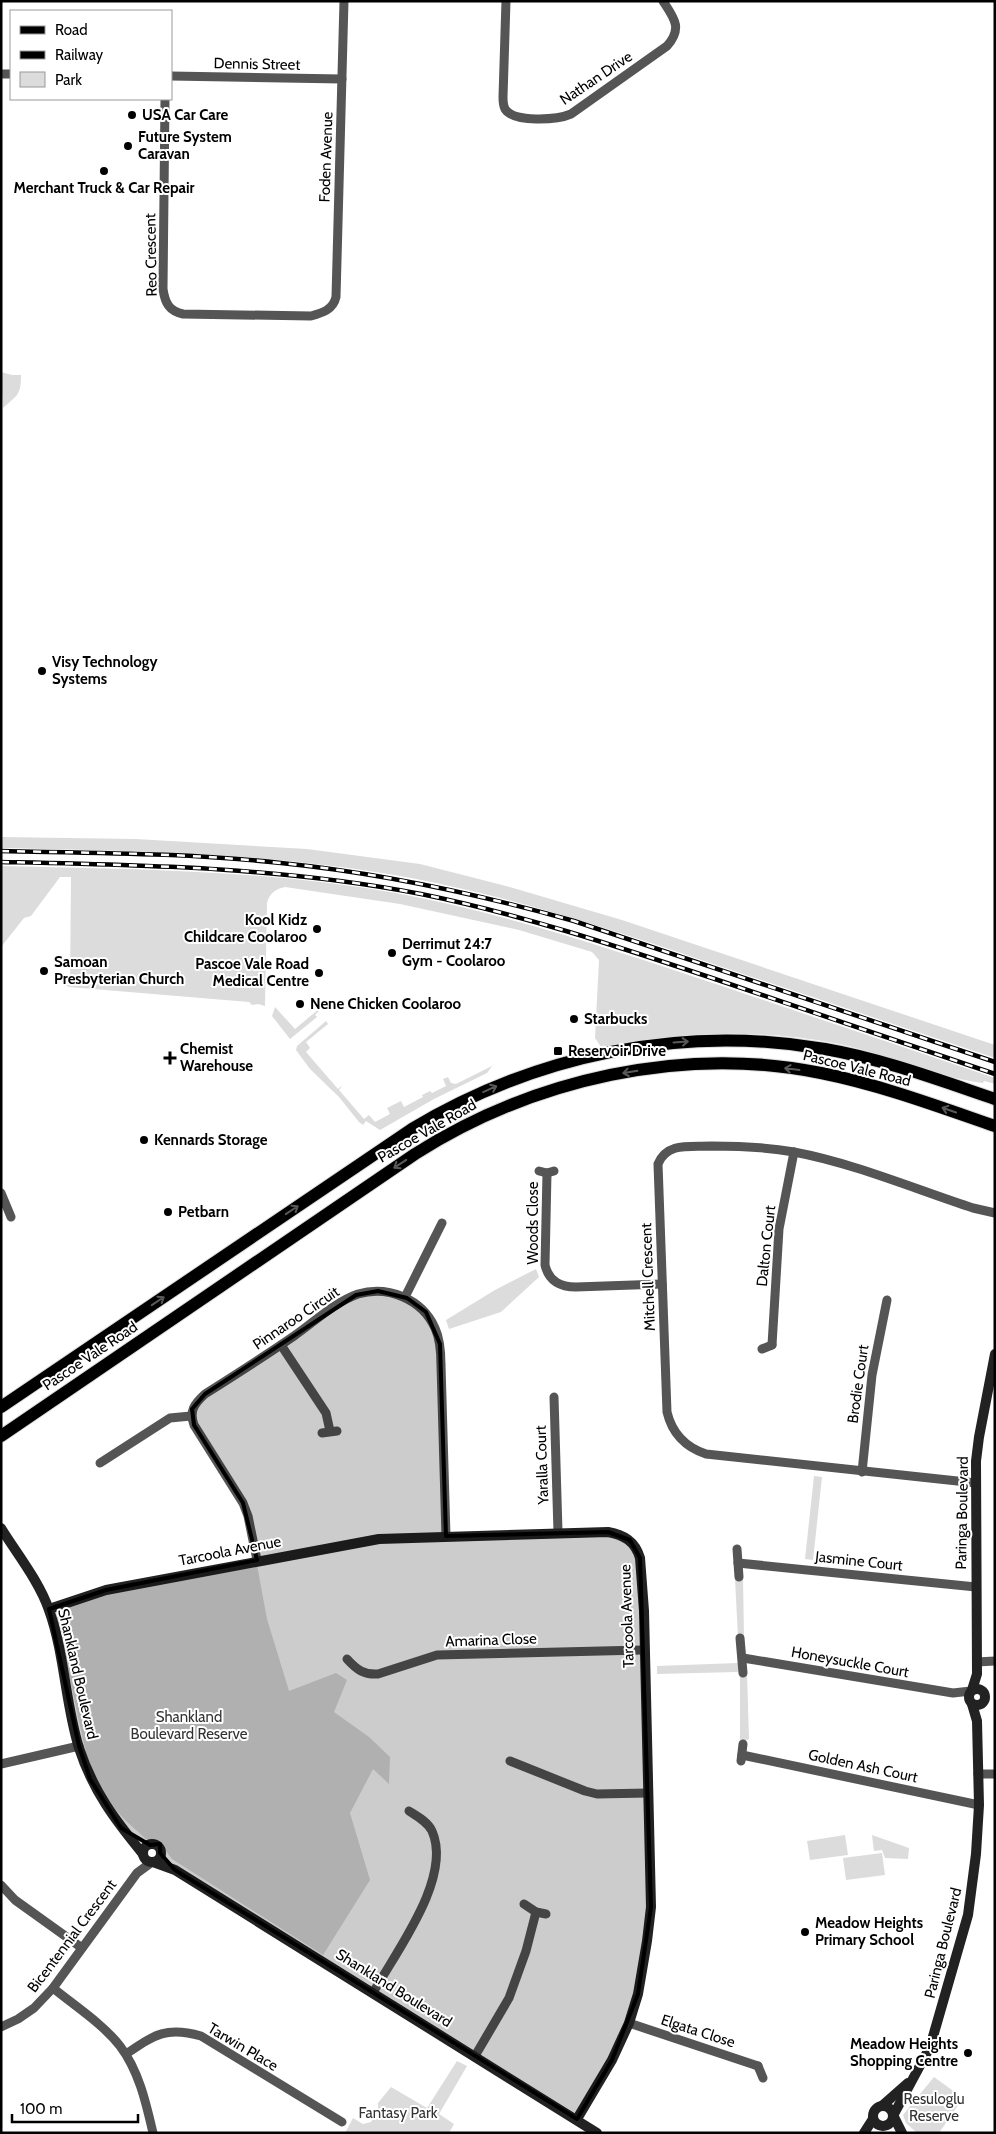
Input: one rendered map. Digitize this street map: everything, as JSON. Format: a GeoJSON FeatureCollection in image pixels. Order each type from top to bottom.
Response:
{"type":"FeatureCollection","features":[{"type":"Feature","properties":{"kind":"main road","name":"Pascoe Vale Road"},"geometry":{"type":"LineString","coordinates":[[1,1407],[366,1160],[439,1113],[502,1084],[543,1069],[619,1050],[664,1044],[722,1040],[761,1041],[825,1049],[902,1068],[995,1099]]}},
{"type":"Feature","properties":{"kind":"main road","name":"Pascoe Vale Road"},"geometry":{"type":"LineString","coordinates":[[1,1436],[432,1143],[467,1124],[538,1094],[614,1074],[685,1065],[745,1065],[797,1069],[877,1086],[995,1126]]}},
{"type":"Feature","properties":{"kind":"main road"},"geometry":{"type":"LineString","coordinates":[[366,1160],[378,1178]]}},
{"type":"Feature","properties":{"kind":"street","name":"Foden Avenue"},"geometry":{"type":"LineString","coordinates":[[327,310],[335,302],[336,297],[344,1]]}},
{"type":"Feature","properties":{"kind":"street","name":"Nathan Drive"},"geometry":{"type":"LineString","coordinates":[[506,1],[503,97],[505,108],[514,116],[552,118],[570,114],[673,40],[676,24],[662,1]]}},
{"type":"Feature","properties":{"kind":"street","name":"Dennis Street"},"geometry":{"type":"LineString","coordinates":[[172,76],[342,79]]}},
{"type":"Feature","properties":{"kind":"street","name":"Reo Crescent"},"geometry":{"type":"LineString","coordinates":[[165,100],[163,289],[168,307],[176,313],[183,314],[311,316],[327,310]]}},
{"type":"Feature","properties":{"kind":"street","name":"Mitchell Crescent"},"geometry":{"type":"LineString","coordinates":[[976,1483],[706,1454],[696,1451],[686,1444],[670,1424],[667,1412],[658,1164],[662,1155],[670,1149],[683,1147],[759,1147],[794,1152],[827,1159],[972,1208],[995,1213]]}},
{"type":"Feature","properties":{"kind":"street","name":"Dalton Court"},"geometry":{"type":"LineString","coordinates":[[762,1348],[776,1347],[779,1229],[794,1152]]}},
{"type":"Feature","properties":{"kind":"street","name":"Woods Close"},"geometry":{"type":"LineString","coordinates":[[546,1172],[545,1265],[556,1283],[566,1287],[662,1284]]}},
{"type":"Feature","properties":{"kind":"street"},"geometry":{"type":"LineString","coordinates":[[1,1193],[11,1216]]}},
{"type":"Feature","properties":{"kind":"street"},"geometry":{"type":"LineString","coordinates":[[405,1298],[440,1220],[450,1227]]}},
{"type":"Feature","properties":{"kind":"street","name":"Pinnaroo Circuit"},"geometry":{"type":"LineString","coordinates":[[191,1416],[192,1408],[205,1394],[356,1295],[378,1291],[393,1293],[405,1298],[426,1312],[436,1329],[440,1344],[446,1536]]}},
{"type":"Feature","properties":{"kind":"street","name":"Brodie Court"},"geometry":{"type":"LineString","coordinates":[[862,1472],[872,1375],[887,1298]]}},
{"type":"Feature","properties":{"kind":"street"},"geometry":{"type":"LineString","coordinates":[[281,1344],[326,1413],[329,1432]]}},
{"type":"Feature","properties":{"kind":"street","name":"Paringa Boulevard"},"geometry":{"type":"LineString","coordinates":[[975,1691],[977,1674],[976,1483],[979,1437],[994,1357]]}},
{"type":"Feature","properties":{"kind":"street","name":"Yaralla Court"},"geometry":{"type":"LineString","coordinates":[[553,1395],[558,1532]]}},
{"type":"Feature","properties":{"kind":"street"},"geometry":{"type":"LineString","coordinates":[[98,1464],[170,1418],[191,1416],[194,1425],[243,1503],[248,1516],[257,1560]]}},
{"type":"Feature","properties":{"kind":"street","name":"Shankland Boulevard"},"geometry":{"type":"LineString","coordinates":[[1,1528],[49,1609],[79,1746],[90,1778],[104,1804],[143,1855]]}},
{"type":"Feature","properties":{"kind":"street","name":"Tarcoola Avenue"},"geometry":{"type":"LineString","coordinates":[[49,1609],[106,1590],[257,1560],[379,1539],[558,1532],[608,1532],[621,1534],[630,1540],[638,1549],[640,1558],[644,1611],[643,1650],[651,1907],[639,1986],[629,2023],[612,2060],[577,2119]]}},
{"type":"Feature","properties":{"kind":"street"},"geometry":{"type":"LineString","coordinates":[[737,1549],[739,1577]]}},
{"type":"Feature","properties":{"kind":"street","name":"Jasmine Court"},"geometry":{"type":"LineString","coordinates":[[738,1563],[976,1587]]}},
{"type":"Feature","properties":{"kind":"street"},"geometry":{"type":"LineString","coordinates":[[740,1638],[743,1673]]}},
{"type":"Feature","properties":{"kind":"street","name":"Amarina Close"},"geometry":{"type":"LineString","coordinates":[[346,1658],[357,1669],[369,1675],[388,1672],[437,1655],[643,1650]]}},
{"type":"Feature","properties":{"kind":"street","name":"Honeysuckle Court"},"geometry":{"type":"LineString","coordinates":[[743,1658],[953,1693],[975,1691]]}},
{"type":"Feature","properties":{"kind":"street"},"geometry":{"type":"LineString","coordinates":[[977,1662],[995,1662]]}},
{"type":"Feature","properties":{"kind":"street"},"geometry":{"type":"LineString","coordinates":[[975,1691],[986,1697],[983,1703],[978,1706],[971,1704],[968,1697],[975,1691]]}},
{"type":"Feature","properties":{"kind":"street","name":"Honeysuckle Court"},"geometry":{"type":"LineString","coordinates":[[953,1693],[971,1704]]}},
{"type":"Feature","properties":{"kind":"street","name":"Paringa Boulevard"},"geometry":{"type":"LineString","coordinates":[[977,1722],[983,1703]]}},
{"type":"Feature","properties":{"kind":"street","name":"Paringa Boulevard"},"geometry":{"type":"LineString","coordinates":[[894,2116],[930,2047],[968,1915],[976,1854],[979,1805],[977,1722],[971,1704]]}},
{"type":"Feature","properties":{"kind":"street","name":"Golden Ash Court"},"geometry":{"type":"LineString","coordinates":[[743,1744],[742,1758],[979,1805]]}},
{"type":"Feature","properties":{"kind":"street"},"geometry":{"type":"LineString","coordinates":[[1,1764],[79,1746]]}},
{"type":"Feature","properties":{"kind":"street"},"geometry":{"type":"LineString","coordinates":[[508,1760],[585,1792],[598,1794],[648,1793]]}},
{"type":"Feature","properties":{"kind":"street"},"geometry":{"type":"LineString","coordinates":[[978,1774],[995,1774]]}},
{"type":"Feature","properties":{"kind":"street"},"geometry":{"type":"LineString","coordinates":[[373,1992],[417,1920],[428,1894],[434,1873],[435,1844],[432,1831],[427,1824],[409,1811]]}},
{"type":"Feature","properties":{"kind":"street","name":"Shankland Boulevard"},"geometry":{"type":"LineString","coordinates":[[121,1828],[150,1845]]}},
{"type":"Feature","properties":{"kind":"street"},"geometry":{"type":"LineString","coordinates":[[150,1845],[157,1847],[160,1853],[158,1860],[153,1862],[147,1860],[143,1855],[145,1848],[150,1845]]}},
{"type":"Feature","properties":{"kind":"street","name":"Shankland Boulevard"},"geometry":{"type":"LineString","coordinates":[[160,1853],[175,1870]]}},
{"type":"Feature","properties":{"kind":"street","name":"Bicentennial Crescent"},"geometry":{"type":"LineString","coordinates":[[1,2026],[18,2019],[34,2008],[53,1988],[137,1873],[143,1855]]}},
{"type":"Feature","properties":{"kind":"street","name":"Shankland Boulevard"},"geometry":{"type":"LineString","coordinates":[[153,1862],[175,1870],[597,2133]]}},
{"type":"Feature","properties":{"kind":"street","name":"Bicentennial Crescent"},"geometry":{"type":"LineString","coordinates":[[137,1873],[153,1862]]}},
{"type":"Feature","properties":{"kind":"street"},"geometry":{"type":"LineString","coordinates":[[1,1885],[15,1900],[82,1948]]}},
{"type":"Feature","properties":{"kind":"street"},"geometry":{"type":"LineString","coordinates":[[475,2056],[509,1998],[541,1913],[524,1904]]}},
{"type":"Feature","properties":{"kind":"street"},"geometry":{"type":"LineString","coordinates":[[53,1988],[111,2036],[126,2054],[135,2072],[153,2133]]}},
{"type":"Feature","properties":{"kind":"street","name":"Elgata Close"},"geometry":{"type":"LineString","coordinates":[[629,2023],[760,2062],[763,2078]]}},
{"type":"Feature","properties":{"kind":"street","name":"Tarwin Place"},"geometry":{"type":"LineString","coordinates":[[126,2054],[160,2033],[179,2031],[196,2035],[342,2122]]}},
{"type":"Feature","properties":{"kind":"street","name":"Paringa Boulevard"},"geometry":{"type":"LineString","coordinates":[[883,2105],[916,2076]]}},
{"type":"Feature","properties":{"kind":"street"},"geometry":{"type":"LineString","coordinates":[[879,2124],[876,2108],[883,2105],[890,2108],[901,2132]]}},
{"type":"Feature","properties":{"kind":"street"},"geometry":{"type":"LineString","coordinates":[[865,2132],[879,2124],[891,2123],[894,2116]]}},
{"type":"Feature","properties":{"kind":"street"},"geometry":{"type":"LineString","coordinates":[[879,2124],[901,2132]]}},
{"type":"Feature","properties":{"kind":"highlighted area"},"geometry":{"type":"Polygon","coordinates":[[[378,1291],[407,1298],[426,1312],[440,1344],[446,1536],[608,1532],[630,1540],[640,1558],[651,1907],[638,1994],[612,2060],[577,2119],[175,1870],[160,1853],[160,1844],[150,1845],[121,1828],[90,1779],[79,1746],[49,1609],[106,1590],[257,1560],[243,1503],[194,1425],[192,1409],[205,1394],[356,1295],[378,1291]]]}},
{"type":"Feature","properties":{"kind":"green space"},"geometry":{"type":"Polygon","coordinates":[[[1,372],[21,375],[19,391],[3,408],[1,372]]]}},
{"type":"Feature","properties":{"kind":"green space"},"geometry":{"type":"Polygon","coordinates":[[[1,837],[136,839],[307,849],[420,864],[506,886],[622,920],[995,1045],[995,1058],[597,926],[486,894],[411,878],[309,863],[258,858],[156,852],[1,848],[1,837]]]}},
{"type":"Feature","properties":{"kind":"green space"},"geometry":{"type":"Polygon","coordinates":[[[1,866],[199,872],[298,879],[396,893],[438,902],[520,922],[641,959],[995,1078],[995,1084],[947,1076],[857,1048],[810,1039],[780,1036],[750,1034],[690,1035],[601,1047],[595,1038],[599,960],[592,952],[519,930],[400,904],[285,887],[273,892],[267,903],[265,1006],[252,1005],[249,1002],[69,987],[65,985],[70,985],[71,877],[60,877],[31,916],[24,918],[1,947],[1,866]]]}},
{"type":"Feature","properties":{"kind":"green space"},"geometry":{"type":"Polygon","coordinates":[[[275,1007],[295,1029],[320,1010],[315,1015],[317,1017],[290,1039],[272,1016],[275,1007]]]}},
{"type":"Feature","properties":{"kind":"green space"},"geometry":{"type":"Polygon","coordinates":[[[326,1021],[328,1024],[306,1042],[310,1048],[306,1052],[338,1089],[343,1085],[339,1090],[364,1119],[369,1115],[375,1122],[390,1114],[387,1108],[401,1101],[404,1107],[430,1091],[432,1093],[446,1086],[443,1079],[448,1077],[451,1083],[456,1084],[492,1066],[496,1061],[487,1073],[434,1099],[380,1130],[366,1121],[363,1125],[359,1122],[339,1097],[310,1069],[296,1050],[297,1046],[326,1021]]]}},
{"type":"Feature","properties":{"kind":"green space"},"geometry":{"type":"Polygon","coordinates":[[[536,1269],[539,1277],[501,1312],[449,1329],[446,1320],[495,1290],[536,1269]]]}},
{"type":"Feature","properties":{"kind":"green space"},"geometry":{"type":"Polygon","coordinates":[[[814,1476],[822,1477],[813,1560],[805,1559],[814,1476]]]}},
{"type":"Feature","properties":{"kind":"green space","name":"Shankland Boulevard Reserve"},"geometry":{"type":"Polygon","coordinates":[[[257,1565],[267,1619],[289,1691],[336,1673],[347,1680],[334,1712],[369,1737],[390,1757],[389,1784],[373,1769],[350,1813],[370,1880],[323,1955],[172,1859],[160,1843],[146,1839],[107,1800],[95,1777],[86,1753],[57,1620],[58,1614],[62,1609],[107,1594],[257,1565]]]}},
{"type":"Feature","properties":{"kind":"green space"},"geometry":{"type":"Polygon","coordinates":[[[743,1578],[744,1637],[738,1637],[735,1579],[743,1578]]]}},
{"type":"Feature","properties":{"kind":"green space"},"geometry":{"type":"Polygon","coordinates":[[[738,1663],[742,1669],[737,1672],[657,1674],[657,1666],[738,1663]]]}},
{"type":"Feature","properties":{"kind":"green space"},"geometry":{"type":"Polygon","coordinates":[[[740,1673],[747,1673],[749,1739],[740,1744],[740,1673]]]}},
{"type":"Feature","properties":{"kind":"green space"},"geometry":{"type":"Polygon","coordinates":[[[845,1835],[848,1855],[810,1860],[807,1841],[845,1835]]]}},
{"type":"Feature","properties":{"kind":"green space"},"geometry":{"type":"Polygon","coordinates":[[[872,1835],[909,1848],[908,1859],[885,1858],[882,1850],[874,1851],[872,1835]]]}},
{"type":"Feature","properties":{"kind":"green space"},"geometry":{"type":"Polygon","coordinates":[[[882,1853],[885,1875],[846,1880],[843,1858],[882,1853]]]}},
{"type":"Feature","properties":{"kind":"green space","name":"Fantasy Park"},"geometry":{"type":"Polygon","coordinates":[[[457,2061],[467,2066],[439,2114],[454,2124],[449,2133],[345,2133],[353,2118],[363,2124],[371,2122],[378,2110],[378,2103],[391,2087],[427,2108],[457,2061]]]}},
{"type":"Feature","properties":{"kind":"green space","name":"Resuloglu Reserve"},"geometry":{"type":"Polygon","coordinates":[[[934,2077],[963,2098],[939,2133],[917,2133],[906,2123],[903,2115],[934,2077]]]}},
{"type":"Feature","properties":{"kind":"railway"},"geometry":{"type":"LineString","coordinates":[[1,851],[141,854],[246,860],[355,872],[465,893],[574,921],[995,1062]]}},
{"type":"Feature","properties":{"kind":"railway"},"geometry":{"type":"LineString","coordinates":[[1,862],[107,864],[212,869],[317,878],[421,894],[495,911],[604,943],[995,1074]]}},
{"type":"Feature","properties":{"kind":"place","name":"USA Car Care"},"geometry":{"type":"Point","coordinates":[132,115]}},
{"type":"Feature","properties":{"kind":"place","name":"Future System Caravan"},"geometry":{"type":"Point","coordinates":[128,146]}},
{"type":"Feature","properties":{"kind":"place","name":"Merchant Truck & Car Repair"},"geometry":{"type":"Point","coordinates":[104,171]}},
{"type":"Feature","properties":{"kind":"place","name":"Visy Technology Systems"},"geometry":{"type":"Point","coordinates":[42,671]}},
{"type":"Feature","properties":{"kind":"place","name":"Kool Kidz Childcare Coolaroo"},"geometry":{"type":"Point","coordinates":[317,929]}},
{"type":"Feature","properties":{"kind":"place","name":"Derrimut 24:7 Gym - Coolaroo"},"geometry":{"type":"Point","coordinates":[392,953]}},
{"type":"Feature","properties":{"kind":"place","name":"Samoan Presbyterian Church"},"geometry":{"type":"Point","coordinates":[44,971]}},
{"type":"Feature","properties":{"kind":"place","name":"Pascoe Vale Road Medical Centre"},"geometry":{"type":"Point","coordinates":[319,973]}},
{"type":"Feature","properties":{"kind":"place","name":"Nene Chicken Coolaroo"},"geometry":{"type":"Point","coordinates":[300,1004]}},
{"type":"Feature","properties":{"kind":"place","name":"Starbucks"},"geometry":{"type":"Point","coordinates":[574,1019]}},
{"type":"Feature","properties":{"kind":"place","name":"Reservoir Drive"},"geometry":{"type":"Point","coordinates":[558,1051]}},
{"type":"Feature","properties":{"kind":"place","name":"Chemist Warehouse"},"geometry":{"type":"Point","coordinates":[170,1058]}},
{"type":"Feature","properties":{"kind":"place","name":"Kennards Storage"},"geometry":{"type":"Point","coordinates":[144,1140]}},
{"type":"Feature","properties":{"kind":"place","name":"Petbarn"},"geometry":{"type":"Point","coordinates":[168,1212]}},
{"type":"Feature","properties":{"kind":"place","name":"Meadow Heights Primary School"},"geometry":{"type":"Point","coordinates":[805,1932]}},
{"type":"Feature","properties":{"kind":"place","name":"Meadow Heights Shopping Centre"},"geometry":{"type":"Point","coordinates":[968,2053]}}]}
